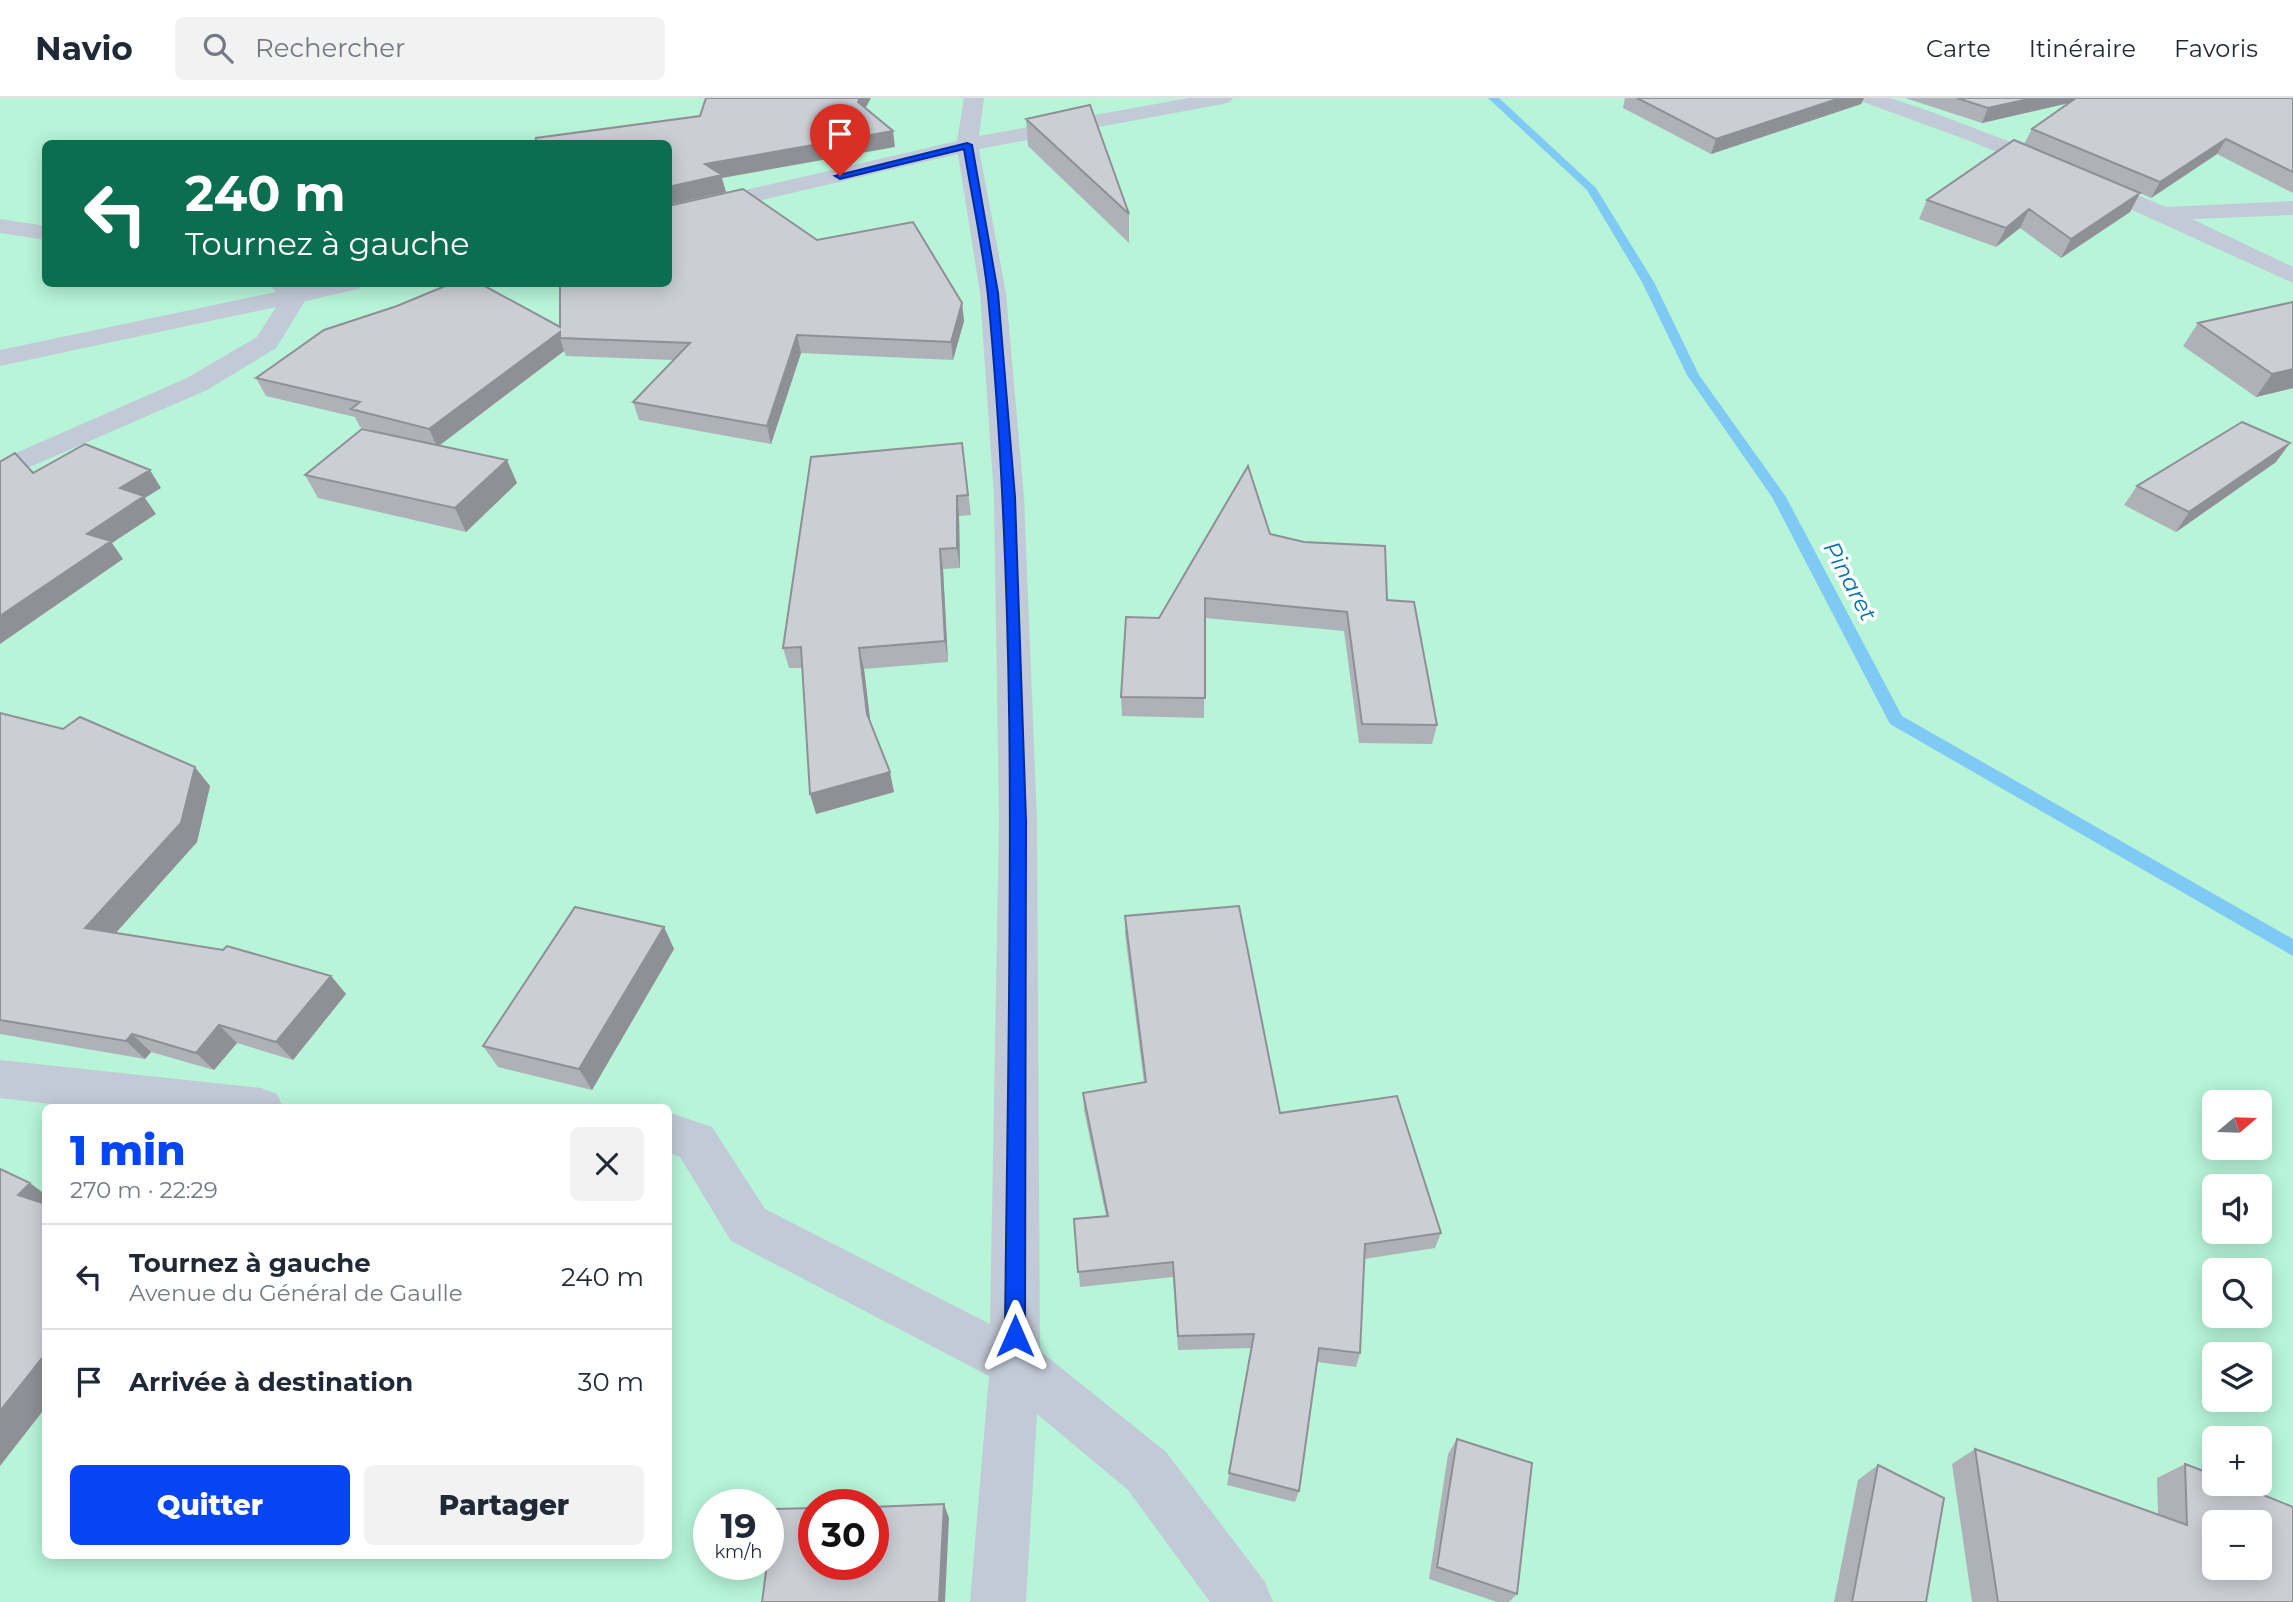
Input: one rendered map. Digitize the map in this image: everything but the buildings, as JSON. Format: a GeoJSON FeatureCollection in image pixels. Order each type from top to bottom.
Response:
{"type":"FeatureCollection","features":[{"type":"Feature","properties":{"kind":"street"},"geometry":{"type":"LineString","coordinates":[[974,98],[967,145],[993,293],[1009,497],[1018,821],[1015,1363],[998,1602]]}},
{"type":"Feature","properties":{"kind":"street"},"geometry":{"type":"LineString","coordinates":[[672,214],[967,145],[1223,98]]}},
{"type":"Feature","properties":{"kind":"street"},"geometry":{"type":"LineString","coordinates":[[1871,98],[1935,120],[2164,213],[2293,276]]}},
{"type":"Feature","properties":{"kind":"street"},"geometry":{"type":"LineString","coordinates":[[2164,213],[2293,208]]}},
{"type":"Feature","properties":{"kind":"street"},"geometry":{"type":"LineString","coordinates":[[0,226],[42,232]]}},
{"type":"Feature","properties":{"kind":"street"},"geometry":{"type":"LineString","coordinates":[[0,358],[289,289],[313,287]]}},
{"type":"Feature","properties":{"kind":"street"},"geometry":{"type":"LineString","coordinates":[[0,471],[197,384],[267,342],[289,289]]}},
{"type":"Feature","properties":{"kind":"street"},"geometry":{"type":"LineString","coordinates":[[0,1079],[225,1104]]}},
{"type":"Feature","properties":{"kind":"street"},"geometry":{"type":"LineString","coordinates":[[672,1133],[696,1142],[748,1225],[1015,1363],[1147,1471],[1245,1602]]}},
{"type":"Feature","properties":{"kind":"green space"},"geometry":{"type":"Polygon","coordinates":[[[0,98],[2293,98],[2293,1602],[0,1602],[0,98]]]}},
{"type":"Feature","properties":{"kind":"waterway","name":"Pinaret"},"geometry":{"type":"LineString","coordinates":[[1493,98],[1591,188],[1648,282],[1693,375],[1779,497],[1896,720],[2293,948]]}},
{"type":"Feature","properties":{"kind":"route"},"geometry":{"type":"LineString","coordinates":[[840,176],[967,145],[993,293],[1009,497],[1018,821],[1015,1336]]}}]}
